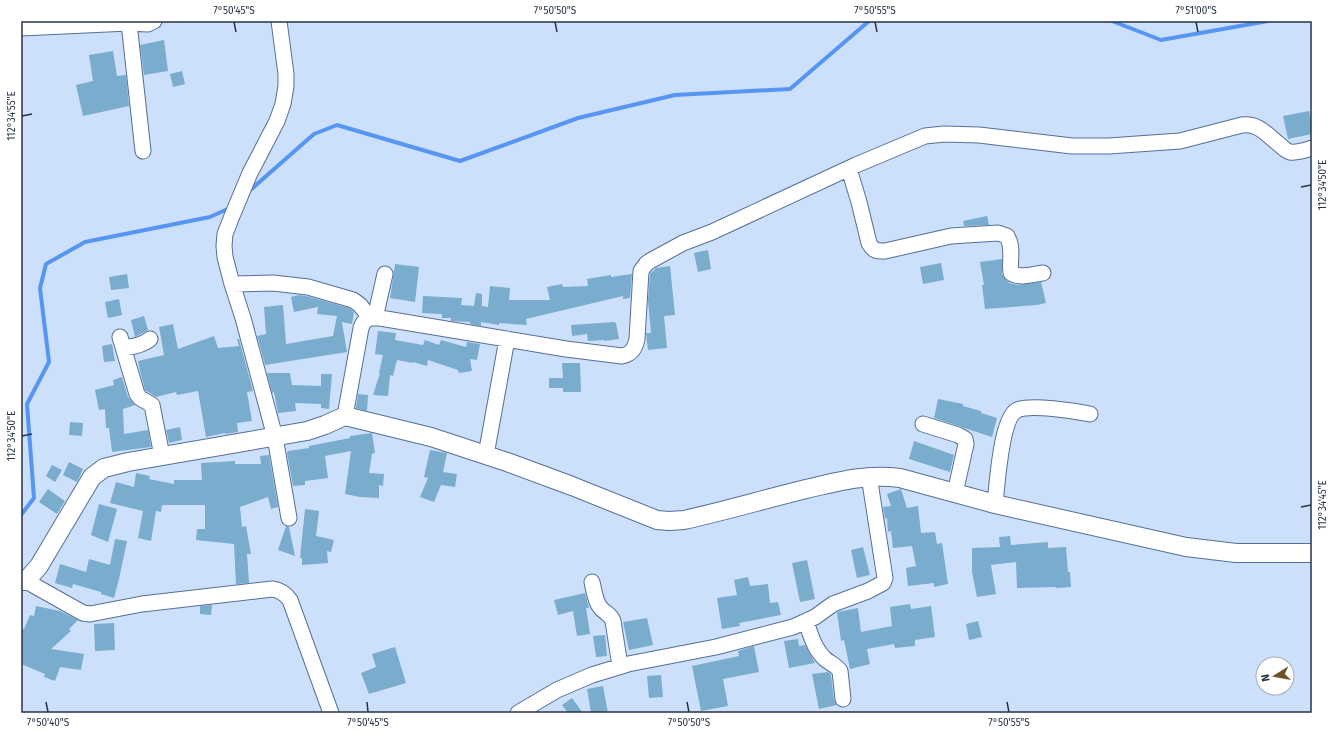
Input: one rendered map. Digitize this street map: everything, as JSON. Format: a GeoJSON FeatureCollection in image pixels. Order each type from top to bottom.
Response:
{"type":"FeatureCollection","features":[{"type":"Feature","properties":{"kind":"street"},"geometry":{"type":"LineString","coordinates":[[21,28],[129,23],[148,24],[154,21]]}},
{"type":"Feature","properties":{"kind":"street"},"geometry":{"type":"LineString","coordinates":[[279,21],[286,86],[283,104],[277,121],[250,173],[232,216],[225,234],[224,246],[225,257],[232,284],[243,318],[275,437],[289,518]]}},
{"type":"Feature","properties":{"kind":"street"},"geometry":{"type":"LineString","coordinates":[[129,23],[143,152]]}},
{"type":"Feature","properties":{"kind":"street"},"geometry":{"type":"LineString","coordinates":[[345,416],[362,323],[372,318],[566,349],[622,356],[628,355],[635,348],[637,339],[641,271],[646,264],[684,243],[712,232],[856,165],[925,136],[944,134],[979,135],[1072,146],[1109,146],[1180,141],[1249,124],[1258,127],[1284,149],[1290,152],[1312,148]]}},
{"type":"Feature","properties":{"kind":"street"},"geometry":{"type":"LineString","coordinates":[[848,169],[859,202],[869,243],[875,251],[886,251],[951,236],[998,233],[1007,236],[1010,240],[1011,273],[1013,275],[1020,276],[1043,273]]}},
{"type":"Feature","properties":{"kind":"street"},"geometry":{"type":"LineString","coordinates":[[372,318],[385,274]]}},
{"type":"Feature","properties":{"kind":"street"},"geometry":{"type":"LineString","coordinates":[[232,284],[273,283],[308,287],[353,300],[372,318]]}},
{"type":"Feature","properties":{"kind":"street"},"geometry":{"type":"LineString","coordinates":[[150,339],[147,342],[133,346],[122,342],[137,394],[140,398],[152,405],[162,456]]}},
{"type":"Feature","properties":{"kind":"street"},"geometry":{"type":"LineString","coordinates":[[486,455],[507,339]]}},
{"type":"Feature","properties":{"kind":"street"},"geometry":{"type":"LineString","coordinates":[[995,504],[1001,454],[1007,425],[1013,413],[1025,408],[1066,410],[1090,414]]}},
{"type":"Feature","properties":{"kind":"street"},"geometry":{"type":"LineString","coordinates":[[330,713],[290,600],[280,591],[272,589],[149,603],[90,614],[83,613],[23,581],[39,566],[92,477],[97,472],[104,468],[128,462],[307,431],[345,416],[431,437],[486,455],[572,486],[657,520],[684,520],[788,493],[869,476],[900,478],[995,504],[1186,547],[1236,554],[1312,553]]}},
{"type":"Feature","properties":{"kind":"street"},"geometry":{"type":"LineString","coordinates":[[924,424],[958,435],[965,439],[966,444],[955,492]]}},
{"type":"Feature","properties":{"kind":"street"},"geometry":{"type":"LineString","coordinates":[[518,713],[557,690],[592,675],[620,666],[716,647],[770,634],[806,622],[833,604],[868,591],[883,583],[885,580],[869,476]]}},
{"type":"Feature","properties":{"kind":"street"},"geometry":{"type":"LineString","coordinates":[[592,582],[598,604],[603,610],[611,615],[613,621],[620,666]]}},
{"type":"Feature","properties":{"kind":"street"},"geometry":{"type":"LineString","coordinates":[[806,622],[818,651],[827,661],[840,671],[844,699]]}},
{"type":"Feature","properties":{"kind":"building"},"geometry":{"type":"Polygon","coordinates":[[[164,40],[168,71],[144,75],[140,45],[164,40]]]}},
{"type":"Feature","properties":{"kind":"building"},"geometry":{"type":"Polygon","coordinates":[[[113,51],[117,76],[126,75],[129,106],[83,116],[76,85],[93,81],[89,55],[113,51]]]}},
{"type":"Feature","properties":{"kind":"building"},"geometry":{"type":"Polygon","coordinates":[[[182,71],[185,84],[173,87],[170,74],[182,71]]]}},
{"type":"Feature","properties":{"kind":"building"},"geometry":{"type":"Polygon","coordinates":[[[1309,111],[1312,134],[1288,139],[1283,116],[1309,111]]]}},
{"type":"Feature","properties":{"kind":"building"},"geometry":{"type":"Polygon","coordinates":[[[987,216],[989,225],[964,226],[963,221],[987,216]]]}},
{"type":"Feature","properties":{"kind":"building"},"geometry":{"type":"Polygon","coordinates":[[[708,250],[711,269],[698,272],[694,253],[708,250]]]}},
{"type":"Feature","properties":{"kind":"building"},"geometry":{"type":"Polygon","coordinates":[[[1002,259],[1002,274],[1009,283],[1018,285],[1041,282],[1046,303],[985,309],[982,285],[984,285],[980,262],[1002,259]]]}},
{"type":"Feature","properties":{"kind":"building"},"geometry":{"type":"Polygon","coordinates":[[[941,263],[944,280],[923,284],[920,267],[941,263]]]}},
{"type":"Feature","properties":{"kind":"building"},"geometry":{"type":"Polygon","coordinates":[[[395,264],[419,267],[415,302],[390,298],[395,264]]]}},
{"type":"Feature","properties":{"kind":"building"},"geometry":{"type":"Polygon","coordinates":[[[670,266],[675,315],[664,316],[667,348],[648,350],[646,333],[651,333],[648,301],[650,274],[656,268],[670,266]]]}},
{"type":"Feature","properties":{"kind":"building"},"geometry":{"type":"Polygon","coordinates":[[[127,274],[129,288],[111,290],[109,277],[127,274]]]}},
{"type":"Feature","properties":{"kind":"building"},"geometry":{"type":"Polygon","coordinates":[[[632,274],[630,298],[623,299],[623,296],[526,319],[527,325],[499,323],[499,325],[481,322],[481,326],[470,324],[470,322],[451,321],[451,318],[442,318],[442,314],[422,313],[423,296],[462,298],[461,305],[474,306],[476,293],[482,294],[482,306],[488,307],[490,286],[510,288],[509,300],[550,300],[547,287],[562,284],[563,287],[588,286],[587,279],[611,275],[611,277],[632,274]]]}},
{"type":"Feature","properties":{"kind":"building"},"geometry":{"type":"Polygon","coordinates":[[[299,295],[306,296],[349,308],[354,312],[352,324],[342,322],[347,352],[265,365],[257,336],[266,334],[264,307],[283,305],[286,344],[333,336],[337,316],[317,314],[318,307],[294,312],[291,297],[299,295]]]}},
{"type":"Feature","properties":{"kind":"building"},"geometry":{"type":"Polygon","coordinates":[[[119,299],[122,315],[108,318],[105,302],[119,299]]]}},
{"type":"Feature","properties":{"kind":"building"},"geometry":{"type":"Polygon","coordinates":[[[144,316],[148,330],[135,337],[131,320],[144,316]]]}},
{"type":"Feature","properties":{"kind":"building"},"geometry":{"type":"Polygon","coordinates":[[[616,323],[619,339],[588,341],[587,334],[572,336],[571,325],[616,323]]]}},
{"type":"Feature","properties":{"kind":"building"},"geometry":{"type":"Polygon","coordinates":[[[173,324],[178,349],[214,336],[218,348],[239,346],[237,339],[239,339],[253,391],[247,392],[252,421],[237,423],[238,432],[206,437],[198,391],[177,395],[176,392],[156,397],[145,390],[138,361],[164,355],[159,327],[173,324]]]}},
{"type":"Feature","properties":{"kind":"building"},"geometry":{"type":"Polygon","coordinates":[[[378,331],[396,333],[395,340],[423,345],[425,340],[439,345],[441,340],[466,347],[467,342],[480,344],[477,360],[470,359],[472,371],[459,373],[458,370],[428,360],[427,366],[397,360],[393,376],[390,375],[388,396],[373,395],[380,373],[383,355],[375,354],[378,331]]]}},
{"type":"Feature","properties":{"kind":"building"},"geometry":{"type":"Polygon","coordinates":[[[112,344],[115,361],[104,362],[102,346],[112,344]]]}},
{"type":"Feature","properties":{"kind":"building"},"geometry":{"type":"Polygon","coordinates":[[[562,363],[580,363],[581,392],[563,392],[563,388],[549,388],[549,378],[563,378],[562,363]]]}},
{"type":"Feature","properties":{"kind":"building"},"geometry":{"type":"Polygon","coordinates":[[[267,373],[290,373],[292,385],[321,386],[321,374],[332,374],[329,409],[321,408],[321,404],[295,403],[296,411],[278,413],[274,392],[272,393],[267,373]]]}},
{"type":"Feature","properties":{"kind":"building"},"geometry":{"type":"Polygon","coordinates":[[[122,377],[128,397],[135,405],[123,409],[124,434],[148,430],[151,447],[112,452],[109,428],[106,428],[105,409],[99,410],[95,390],[114,385],[113,380],[122,377]]]}},
{"type":"Feature","properties":{"kind":"building"},"geometry":{"type":"Polygon","coordinates":[[[358,394],[368,395],[367,411],[356,408],[358,394]]]}},
{"type":"Feature","properties":{"kind":"building"},"geometry":{"type":"Polygon","coordinates":[[[938,399],[963,404],[963,406],[981,411],[981,413],[997,418],[992,437],[934,418],[938,399]]]}},
{"type":"Feature","properties":{"kind":"building"},"geometry":{"type":"Polygon","coordinates":[[[70,422],[83,423],[82,436],[69,435],[70,422]]]}},
{"type":"Feature","properties":{"kind":"building"},"geometry":{"type":"Polygon","coordinates":[[[180,427],[182,440],[169,443],[166,430],[180,427]]]}},
{"type":"Feature","properties":{"kind":"building"},"geometry":{"type":"Polygon","coordinates":[[[372,433],[375,453],[372,454],[369,473],[384,474],[383,486],[379,485],[379,498],[360,497],[345,494],[351,451],[325,456],[328,478],[305,481],[305,485],[293,486],[287,453],[288,451],[309,448],[309,446],[350,438],[350,436],[372,433]]]}},
{"type":"Feature","properties":{"kind":"building"},"geometry":{"type":"Polygon","coordinates":[[[914,441],[954,455],[950,472],[909,459],[914,441]]]}},
{"type":"Feature","properties":{"kind":"building"},"geometry":{"type":"Polygon","coordinates":[[[430,450],[447,453],[443,472],[457,474],[455,487],[441,485],[434,502],[420,497],[428,478],[424,477],[430,450]]]}},
{"type":"Feature","properties":{"kind":"building"},"geometry":{"type":"Polygon","coordinates":[[[269,455],[278,507],[271,509],[268,497],[240,507],[242,527],[246,526],[251,554],[247,554],[249,583],[236,584],[234,544],[196,540],[197,529],[205,529],[205,505],[162,505],[161,512],[156,511],[151,541],[138,538],[143,511],[110,503],[116,482],[134,487],[136,473],[150,476],[149,479],[174,484],[174,480],[202,480],[201,463],[235,461],[235,464],[261,464],[260,456],[269,455]]]}},
{"type":"Feature","properties":{"kind":"building"},"geometry":{"type":"Polygon","coordinates":[[[69,462],[83,469],[77,482],[63,475],[69,462]]]}},
{"type":"Feature","properties":{"kind":"building"},"geometry":{"type":"Polygon","coordinates":[[[52,465],[62,470],[55,482],[46,476],[52,465]]]}},
{"type":"Feature","properties":{"kind":"building"},"geometry":{"type":"Polygon","coordinates":[[[48,489],[65,501],[57,514],[39,502],[48,489]]]}},
{"type":"Feature","properties":{"kind":"building"},"geometry":{"type":"Polygon","coordinates":[[[901,489],[907,508],[918,506],[921,533],[935,532],[937,544],[942,543],[948,584],[934,587],[934,583],[908,586],[906,568],[916,566],[912,546],[893,548],[891,531],[888,532],[887,518],[885,519],[883,507],[891,506],[887,494],[901,489]]]}},
{"type":"Feature","properties":{"kind":"building"},"geometry":{"type":"Polygon","coordinates":[[[99,504],[117,509],[108,542],[91,535],[99,504]]]}},
{"type":"Feature","properties":{"kind":"building"},"geometry":{"type":"Polygon","coordinates":[[[305,509],[319,511],[316,536],[334,540],[331,552],[327,551],[328,563],[302,565],[302,558],[300,558],[305,509]]]}},
{"type":"Feature","properties":{"kind":"building"},"geometry":{"type":"Polygon","coordinates":[[[286,526],[289,527],[295,556],[278,550],[286,526]]]}},
{"type":"Feature","properties":{"kind":"building"},"geometry":{"type":"Polygon","coordinates":[[[1010,536],[1011,545],[1048,542],[1048,548],[1066,547],[1071,587],[1017,588],[1016,562],[991,565],[996,594],[977,597],[972,572],[972,548],[1000,547],[999,537],[1010,536]]]}},
{"type":"Feature","properties":{"kind":"building"},"geometry":{"type":"Polygon","coordinates":[[[115,539],[127,541],[114,598],[101,594],[101,592],[73,584],[72,588],[55,583],[60,564],[86,572],[89,559],[110,565],[115,539]]]}},
{"type":"Feature","properties":{"kind":"building"},"geometry":{"type":"Polygon","coordinates":[[[863,547],[870,575],[857,578],[851,550],[863,547]]]}},
{"type":"Feature","properties":{"kind":"building"},"geometry":{"type":"Polygon","coordinates":[[[807,560],[815,599],[800,602],[792,563],[807,560]]]}},
{"type":"Feature","properties":{"kind":"building"},"geometry":{"type":"Polygon","coordinates":[[[748,577],[750,586],[768,584],[770,603],[778,602],[781,615],[739,623],[740,626],[722,629],[717,598],[737,595],[734,580],[748,577]]]}},
{"type":"Feature","properties":{"kind":"building"},"geometry":{"type":"Polygon","coordinates":[[[585,593],[589,608],[586,608],[590,634],[577,636],[573,611],[558,615],[554,600],[585,593]]]}},
{"type":"Feature","properties":{"kind":"building"},"geometry":{"type":"Polygon","coordinates":[[[910,604],[911,609],[931,606],[935,637],[915,640],[915,646],[895,648],[894,644],[867,649],[870,664],[850,669],[844,640],[841,641],[837,612],[858,608],[861,632],[892,626],[890,607],[910,604]]]}},
{"type":"Feature","properties":{"kind":"building"},"geometry":{"type":"Polygon","coordinates":[[[212,605],[211,615],[200,614],[200,606],[212,605]]]}},
{"type":"Feature","properties":{"kind":"building"},"geometry":{"type":"Polygon","coordinates":[[[36,606],[60,611],[78,620],[69,629],[71,631],[51,649],[84,654],[81,670],[60,667],[55,681],[44,677],[45,674],[21,664],[21,628],[24,629],[30,615],[34,616],[36,606]]]}},
{"type":"Feature","properties":{"kind":"building"},"geometry":{"type":"Polygon","coordinates":[[[647,618],[653,645],[629,650],[623,622],[647,618]]]}},
{"type":"Feature","properties":{"kind":"building"},"geometry":{"type":"Polygon","coordinates":[[[978,621],[982,637],[969,640],[966,624],[978,621]]]}},
{"type":"Feature","properties":{"kind":"building"},"geometry":{"type":"Polygon","coordinates":[[[114,623],[115,650],[95,651],[94,624],[114,623]]]}},
{"type":"Feature","properties":{"kind":"building"},"geometry":{"type":"Polygon","coordinates":[[[605,635],[607,656],[596,657],[593,636],[605,635]]]}},
{"type":"Feature","properties":{"kind":"building"},"geometry":{"type":"Polygon","coordinates":[[[798,639],[799,646],[805,645],[815,663],[789,668],[784,641],[798,639]]]}},
{"type":"Feature","properties":{"kind":"building"},"geometry":{"type":"Polygon","coordinates":[[[754,646],[759,672],[723,679],[728,706],[701,711],[692,666],[739,656],[738,651],[754,646]]]}},
{"type":"Feature","properties":{"kind":"building"},"geometry":{"type":"Polygon","coordinates":[[[395,647],[406,683],[369,694],[361,673],[376,667],[372,654],[395,647]]]}},
{"type":"Feature","properties":{"kind":"building"},"geometry":{"type":"Polygon","coordinates":[[[828,672],[831,675],[834,700],[837,705],[819,709],[812,674],[828,672]]]}},
{"type":"Feature","properties":{"kind":"building"},"geometry":{"type":"Polygon","coordinates":[[[661,675],[663,697],[649,698],[647,676],[661,675]]]}},
{"type":"Feature","properties":{"kind":"building"},"geometry":{"type":"Polygon","coordinates":[[[603,686],[608,713],[591,713],[587,689],[603,686]]]}},
{"type":"Feature","properties":{"kind":"building"},"geometry":{"type":"Polygon","coordinates":[[[572,698],[583,713],[568,713],[562,705],[572,698]]]}},
{"type":"Feature","properties":{"kind":"waterway"},"geometry":{"type":"LineString","coordinates":[[248,192],[314,134],[337,125],[460,161],[578,118],[675,95],[790,89],[869,21]]}},
{"type":"Feature","properties":{"kind":"waterway"},"geometry":{"type":"LineString","coordinates":[[1112,21],[1161,40],[1268,21]]}},
{"type":"Feature","properties":{"kind":"waterway"},"geometry":{"type":"LineString","coordinates":[[21,515],[34,498],[27,404],[49,362],[40,288],[46,264],[85,242],[210,217],[230,208]]}}]}
